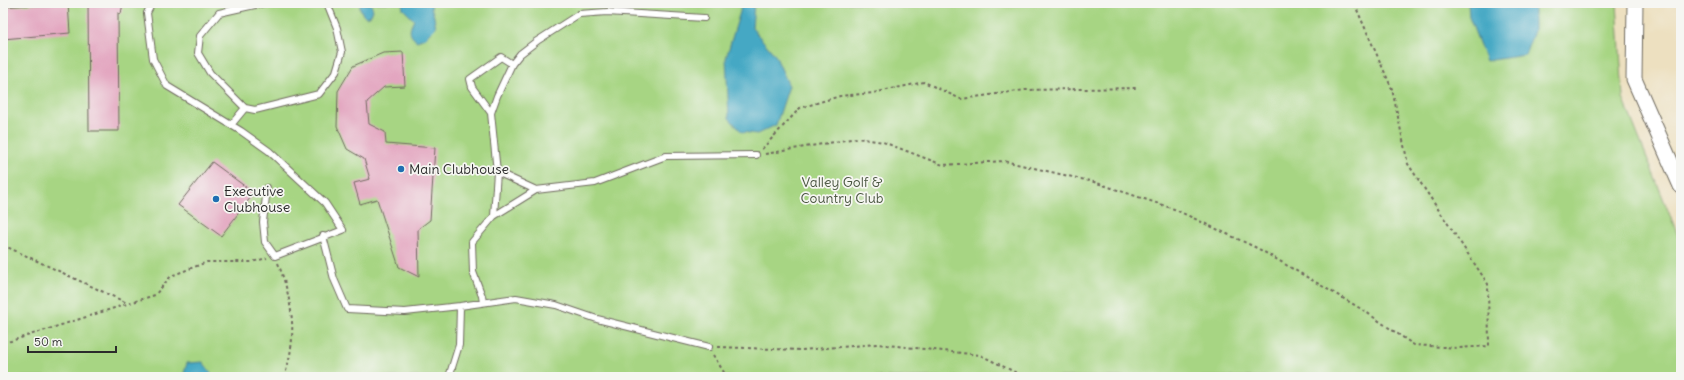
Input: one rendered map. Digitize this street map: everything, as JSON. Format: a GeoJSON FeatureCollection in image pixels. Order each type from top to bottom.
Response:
{"type":"FeatureCollection","features":[{"type":"Feature","properties":{"kind":"street"},"geometry":{"type":"LineString","coordinates":[[1635,3],[1634,78],[1681,186]]}},
{"type":"Feature","properties":{"kind":"lane"},"geometry":{"type":"LineString","coordinates":[[152,3],[147,13],[153,59],[168,86],[231,125],[269,151],[325,203],[343,230],[323,236],[275,256],[264,242],[263,222],[267,188]]}},
{"type":"Feature","properties":{"kind":"lane"},"geometry":{"type":"LineString","coordinates":[[264,3],[219,13],[200,36],[198,53],[210,73],[245,108],[255,110],[319,94],[336,72],[342,52],[337,28],[327,3]]}},
{"type":"Feature","properties":{"kind":"lane"},"geometry":{"type":"LineString","coordinates":[[494,216],[498,172],[491,113],[496,96],[512,64],[520,54],[537,41],[580,14],[607,12],[704,18]]}},
{"type":"Feature","properties":{"kind":"lane"},"geometry":{"type":"LineString","coordinates":[[491,113],[472,87],[470,79],[501,58],[512,64]]}},
{"type":"Feature","properties":{"kind":"lane"},"geometry":{"type":"LineString","coordinates":[[231,125],[245,108]]}},
{"type":"Feature","properties":{"kind":"lane"},"geometry":{"type":"LineString","coordinates":[[483,303],[473,272],[472,242],[494,216],[536,190],[595,183],[666,156],[756,155]]}},
{"type":"Feature","properties":{"kind":"lane"},"geometry":{"type":"LineString","coordinates":[[498,172],[536,190]]}},
{"type":"Feature","properties":{"kind":"lane"},"geometry":{"type":"LineString","coordinates":[[323,236],[334,280],[347,309],[405,312],[516,298],[556,305],[597,319],[709,347]]}},
{"type":"Feature","properties":{"kind":"lane"},"geometry":{"type":"LineString","coordinates":[[449,377],[459,345],[460,306]]}},
{"type":"Feature","properties":{"kind":"path"},"geometry":{"type":"LineString","coordinates":[[756,155],[856,138],[884,142],[943,165],[1004,161],[1094,182],[1174,209],[1259,248],[1363,310],[1414,345],[1458,348],[1489,346],[1488,284],[1408,164],[1392,89],[1354,3]]}},
{"type":"Feature","properties":{"kind":"path"},"geometry":{"type":"LineString","coordinates":[[756,155],[800,108],[840,96],[874,93],[924,82],[961,99],[1025,90],[1137,88]]}},
{"type":"Feature","properties":{"kind":"path"},"geometry":{"type":"LineString","coordinates":[[3,245],[128,304]]}},
{"type":"Feature","properties":{"kind":"path"},"geometry":{"type":"LineString","coordinates":[[3,342],[11,341],[155,294],[171,276],[207,262],[252,262],[275,256],[284,277],[294,324],[290,359],[284,377]]}},
{"type":"Feature","properties":{"kind":"path"},"geometry":{"type":"LineString","coordinates":[[709,347],[801,350],[878,344],[980,355],[1025,377]]}},
{"type":"Feature","properties":{"kind":"path"},"geometry":{"type":"LineString","coordinates":[[709,347],[727,377]]}},
{"type":"Feature","properties":{"kind":"green space","name":"Valley Golf & Country Club"},"geometry":{"type":"Polygon","coordinates":[[[3,3],[1617,3],[1623,98],[1681,243],[1681,377],[3,377],[3,3]]]}},
{"type":"Feature","properties":{"kind":"water"},"geometry":{"type":"Polygon","coordinates":[[[360,3],[371,4],[373,10],[371,15],[367,17],[363,15],[360,8],[360,3]]]}},
{"type":"Feature","properties":{"kind":"water"},"geometry":{"type":"Polygon","coordinates":[[[402,3],[432,3],[431,8],[436,27],[425,38],[417,41],[412,36],[410,29],[414,20],[403,9],[402,3]]]}},
{"type":"Feature","properties":{"kind":"water"},"geometry":{"type":"Polygon","coordinates":[[[741,3],[754,3],[752,28],[775,55],[789,86],[776,125],[757,134],[742,132],[729,118],[726,58],[740,12],[741,3]]]}},
{"type":"Feature","properties":{"kind":"water"},"geometry":{"type":"Polygon","coordinates":[[[1468,3],[1534,3],[1534,31],[1525,55],[1486,61],[1469,17],[1468,3]]]}},
{"type":"Feature","properties":{"kind":"water"},"geometry":{"type":"Polygon","coordinates":[[[203,362],[214,377],[183,377],[187,363],[203,362]]]}},
{"type":"Feature","properties":{"kind":"building"},"geometry":{"type":"Polygon","coordinates":[[[68,3],[70,33],[3,39],[3,7],[68,3]]]}},
{"type":"Feature","properties":{"kind":"building"},"geometry":{"type":"Polygon","coordinates":[[[88,3],[123,3],[121,14],[118,13],[119,131],[89,131],[88,3]]]}},
{"type":"Feature","properties":{"kind":"building","name":"Main Clubhouse"},"geometry":{"type":"Polygon","coordinates":[[[403,52],[405,86],[384,87],[367,102],[369,124],[385,132],[386,144],[435,148],[430,220],[418,229],[419,277],[399,267],[377,199],[360,204],[354,183],[370,179],[364,159],[347,149],[337,126],[338,91],[353,66],[383,53],[403,52]]]}},
{"type":"Feature","properties":{"kind":"building","name":"Executive Clubhouse"},"geometry":{"type":"Polygon","coordinates":[[[212,162],[254,193],[221,236],[178,205],[212,162]]]}},
{"type":"Feature","properties":{"kind":"place","name":"Main Clubhouse"},"geometry":{"type":"Point","coordinates":[401,169]}},
{"type":"Feature","properties":{"kind":"place","name":"Executive Clubhouse"},"geometry":{"type":"Point","coordinates":[216,199]}}]}
